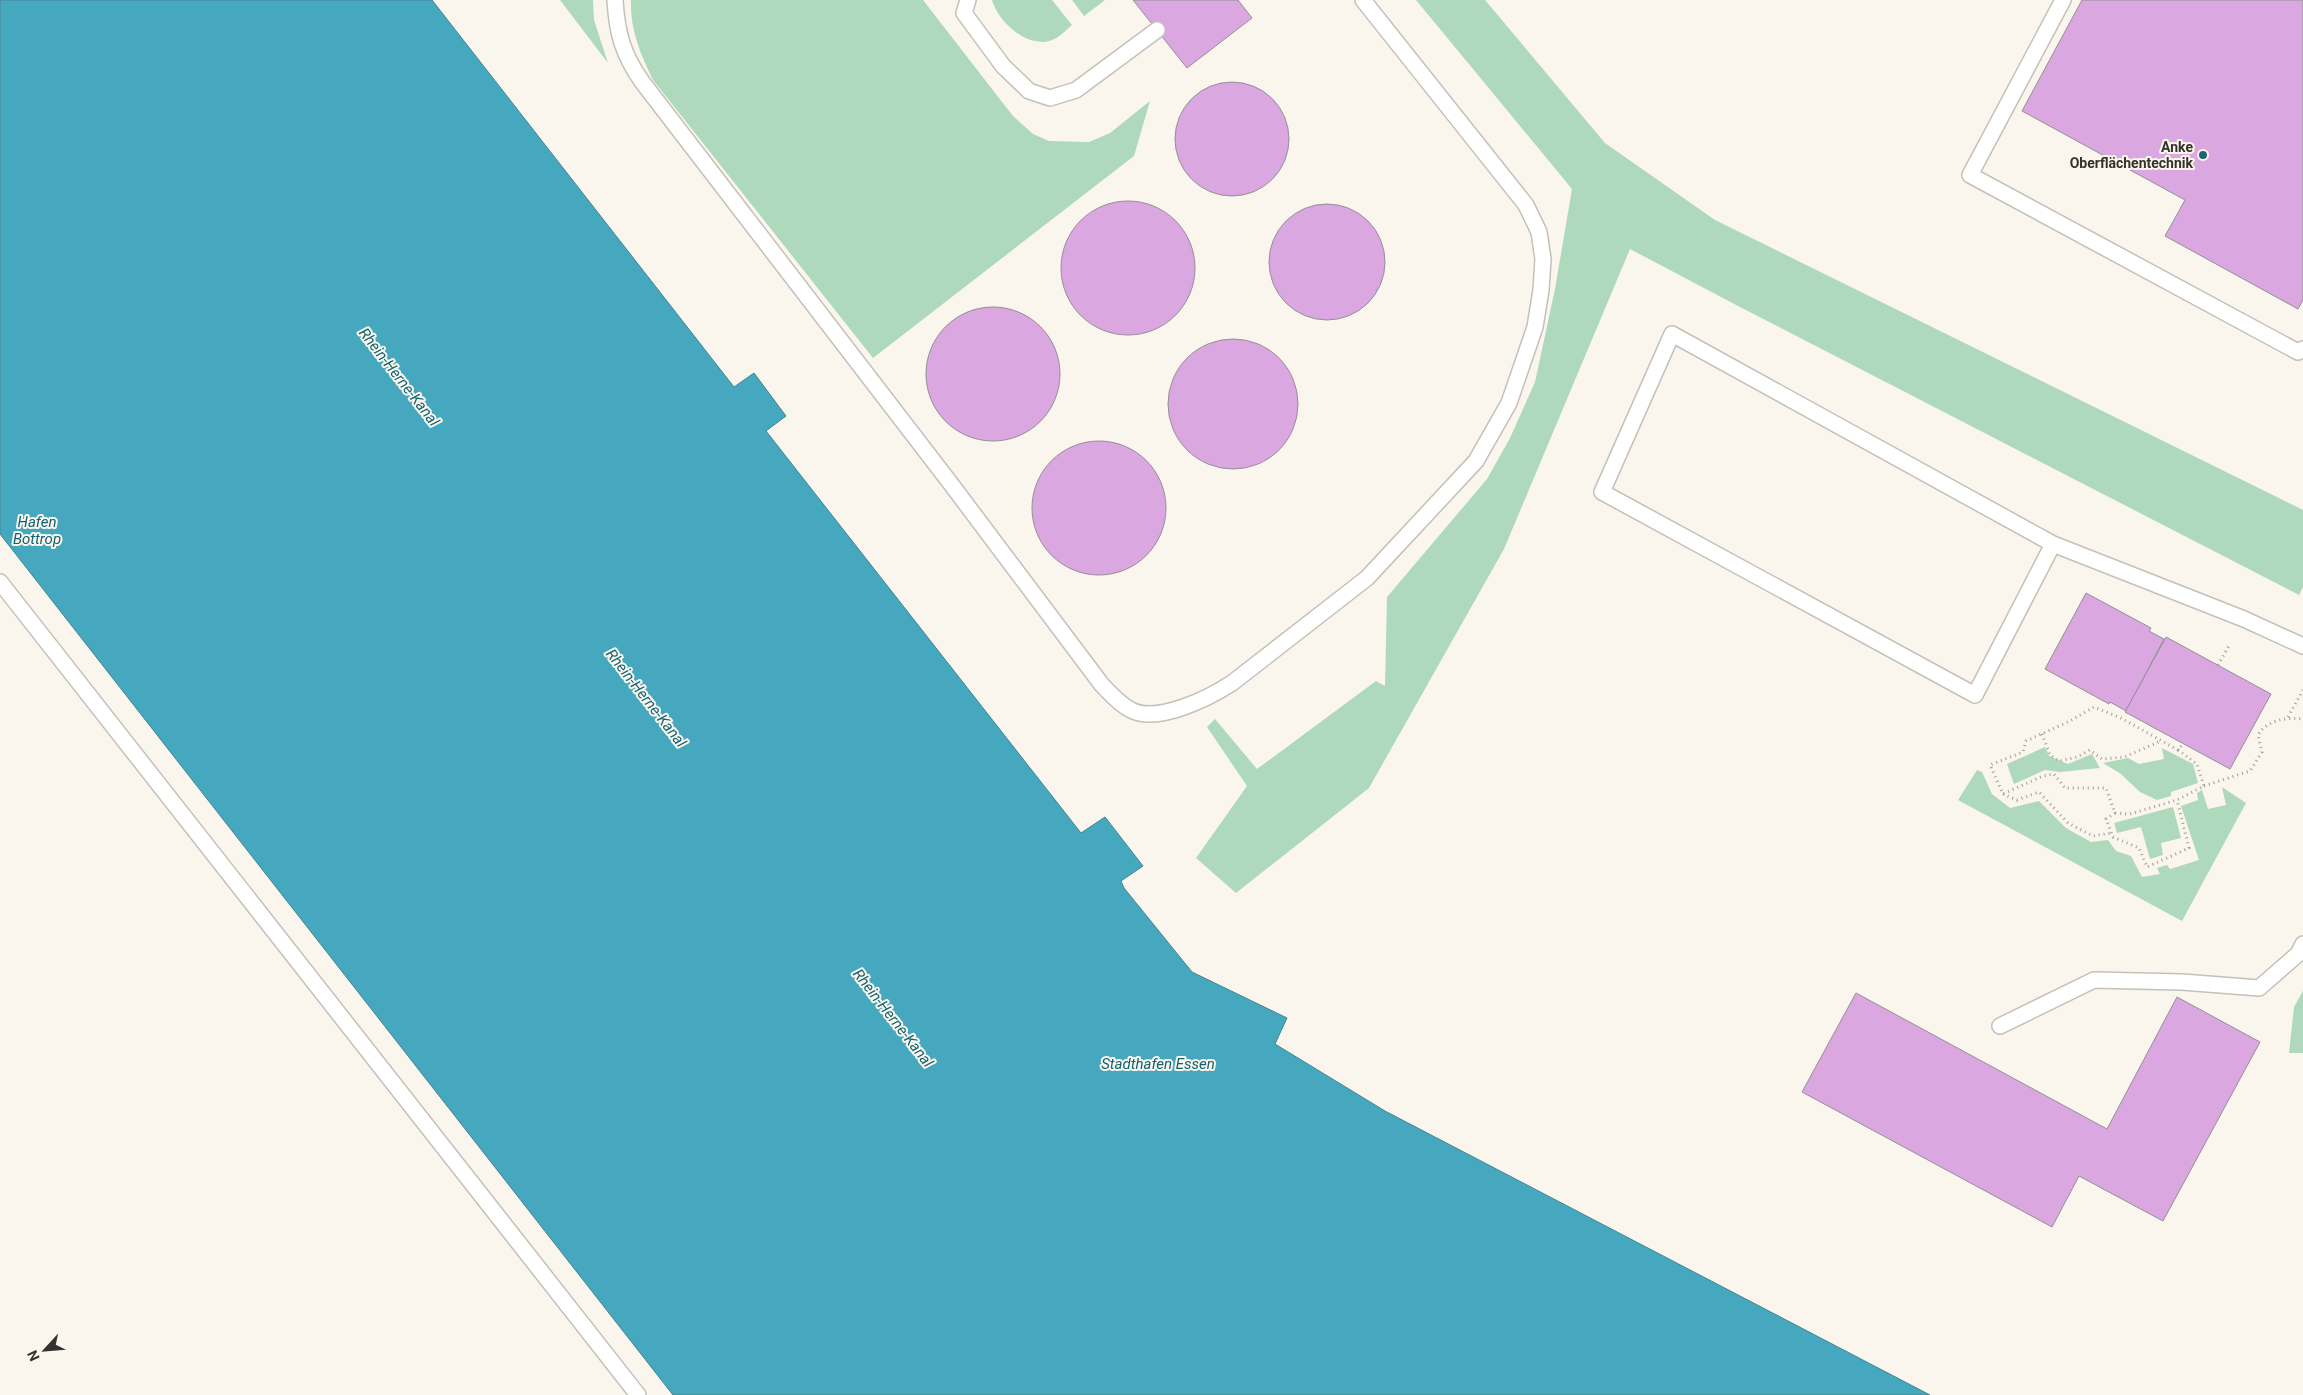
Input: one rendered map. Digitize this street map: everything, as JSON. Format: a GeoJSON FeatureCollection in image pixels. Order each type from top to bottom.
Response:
{"type":"FeatureCollection","features":[{"type":"Feature","properties":{"kind":"lane"},"geometry":{"type":"LineString","coordinates":[[615,0],[621,45],[643,83],[1102,684],[1124,705],[1131,710],[1145,715],[1210,697],[1232,683],[1367,578],[1476,461],[1509,403],[1525,362],[1535,327],[1541,290],[1543,259],[1539,232],[1526,205],[1363,0]]}},
{"type":"Feature","properties":{"kind":"lane"},"geometry":{"type":"LineString","coordinates":[[2063,0],[1970,175],[2298,352],[2303,349]]}},
{"type":"Feature","properties":{"kind":"lane"},"geometry":{"type":"LineString","coordinates":[[963,4],[1003,66],[1029,91],[1050,98],[1076,90],[1157,30]]}},
{"type":"Feature","properties":{"kind":"lane"},"geometry":{"type":"LineString","coordinates":[[2053,544],[1976,694],[1602,492],[1672,334],[2053,544],[2244,619],[2303,646]]}},
{"type":"Feature","properties":{"kind":"lane"},"geometry":{"type":"LineString","coordinates":[[0,582],[638,1395]]}},
{"type":"Feature","properties":{"kind":"lane"},"geometry":{"type":"LineString","coordinates":[[2000,1026],[2094,980],[2182,982],[2259,988],[2298,954],[2303,944]]}},
{"type":"Feature","properties":{"kind":"path"},"geometry":{"type":"LineString","coordinates":[[2288,717],[2303,690]]}},
{"type":"Feature","properties":{"kind":"path"},"geometry":{"type":"LineString","coordinates":[[2111,833],[2093,836],[2068,823],[2039,792],[2017,800],[2003,794],[1990,765],[2023,752],[2026,741],[2094,707],[2120,718],[2178,750],[2197,764],[2204,786]]}},
{"type":"Feature","properties":{"kind":"path"},"geometry":{"type":"LineString","coordinates":[[2177,800],[2188,848],[2147,867],[2139,848],[2113,838],[2106,818],[2115,813],[2130,814],[2177,800],[2204,786],[2250,771],[2262,752],[2258,735],[2263,727],[2288,717],[2303,719]]}},
{"type":"Feature","properties":{"kind":"path"},"geometry":{"type":"LineString","coordinates":[[2042,734],[2050,755],[2059,761],[2076,757],[2090,750],[2102,759],[2124,757],[2161,741]]}},
{"type":"Feature","properties":{"kind":"path"},"geometry":{"type":"LineString","coordinates":[[2178,750],[2183,744]]}},
{"type":"Feature","properties":{"kind":"path"},"geometry":{"type":"LineString","coordinates":[[2003,794],[2043,776],[2054,774],[2065,788],[2106,788],[2115,813]]}},
{"type":"Feature","properties":{"kind":"green space"},"geometry":{"type":"Polygon","coordinates":[[[560,0],[593,0],[594,20],[608,63],[560,0]]]}},
{"type":"Feature","properties":{"kind":"green space"},"geometry":{"type":"Polygon","coordinates":[[[631,0],[923,0],[1013,116],[1033,134],[1049,141],[1089,142],[1110,133],[1150,101],[1134,156],[873,358],[653,80],[634,31],[631,0]]]}},
{"type":"Feature","properties":{"kind":"green space"},"geometry":{"type":"Polygon","coordinates":[[[992,0],[1052,0],[1072,25],[1052,40],[1040,42],[1031,40],[1014,31],[1006,24],[992,0]]]}},
{"type":"Feature","properties":{"kind":"green space"},"geometry":{"type":"Polygon","coordinates":[[[1072,0],[1105,0],[1084,16],[1072,0]]]}},
{"type":"Feature","properties":{"kind":"green space"},"geometry":{"type":"Polygon","coordinates":[[[1416,0],[1485,0],[1605,143],[1715,220],[2303,510],[2303,587],[2299,595],[1630,249],[1504,549],[1369,788],[1236,893],[1196,858],[1247,786],[1207,727],[1215,719],[1257,769],[1376,681],[1385,686],[1387,597],[1487,479],[1510,438],[1535,382],[1555,289],[1572,189],[1416,0]]]}},
{"type":"Feature","properties":{"kind":"green space"},"geometry":{"type":"Polygon","coordinates":[[[2045,747],[2049,756],[2068,764],[2092,754],[2100,768],[2060,772],[2045,770],[2014,784],[2007,764],[2045,747]]]}},
{"type":"Feature","properties":{"kind":"green space"},"geometry":{"type":"Polygon","coordinates":[[[2162,748],[2193,764],[2198,783],[2171,792],[2171,796],[2157,800],[2140,792],[2121,774],[2103,763],[2128,758],[2139,764],[2164,759],[2162,748]]]}},
{"type":"Feature","properties":{"kind":"green space"},"geometry":{"type":"Polygon","coordinates":[[[1977,770],[1982,772],[1992,794],[2010,808],[2039,801],[2066,828],[2091,842],[2108,840],[2116,851],[2131,856],[2142,877],[2160,874],[2157,868],[2167,865],[2170,869],[2199,860],[2181,806],[2198,800],[2197,793],[2202,790],[2208,809],[2226,805],[2222,787],[2246,803],[2182,921],[1958,800],[1977,770]]]}},
{"type":"Feature","properties":{"kind":"green space"},"geometry":{"type":"Polygon","coordinates":[[[2173,807],[2181,838],[2161,843],[2163,855],[2150,859],[2141,827],[2117,833],[2114,823],[2173,807]]]}},
{"type":"Feature","properties":{"kind":"green space"},"geometry":{"type":"Polygon","coordinates":[[[2303,991],[2303,1053],[2289,1053],[2294,1007],[2303,991]]]}},
{"type":"Feature","properties":{"kind":"water"},"geometry":{"type":"Polygon","coordinates":[[[0,0],[432,0],[734,387],[754,373],[786,416],[766,431],[1081,833],[1105,817],[1143,866],[1121,881],[1124,888],[1192,972],[1287,1018],[1275,1044],[1385,1111],[1930,1395],[673,1395],[0,534],[0,0]]]}},
{"type":"Feature","properties":{"kind":"building"},"geometry":{"type":"Polygon","coordinates":[[[1133,0],[1238,0],[1252,18],[1187,68],[1133,0]]]}},
{"type":"Feature","properties":{"kind":"building","name":"Anke Oberflächentechnik"},"geometry":{"type":"Polygon","coordinates":[[[2082,0],[2303,0],[2303,300],[2298,309],[2165,236],[2185,200],[2022,111],[2082,0]]]}},
{"type":"Feature","properties":{"kind":"building"},"geometry":{"type":"Polygon","coordinates":[[[1232,82],[1254,86],[1273,98],[1285,117],[1289,139],[1285,161],[1273,180],[1254,192],[1232,196],[1210,192],[1191,180],[1179,161],[1175,139],[1179,117],[1191,98],[1210,86],[1232,82]]]}},
{"type":"Feature","properties":{"kind":"building"},"geometry":{"type":"Polygon","coordinates":[[[1128,201],[1153,206],[1175,221],[1190,243],[1195,268],[1190,293],[1175,315],[1153,330],[1128,335],[1103,330],[1081,315],[1066,293],[1061,268],[1066,243],[1081,221],[1103,206],[1128,201]]]}},
{"type":"Feature","properties":{"kind":"building"},"geometry":{"type":"Polygon","coordinates":[[[1327,204],[1349,209],[1368,221],[1380,240],[1385,262],[1380,284],[1368,303],[1349,315],[1327,320],[1305,315],[1286,303],[1274,284],[1269,262],[1274,240],[1286,221],[1305,209],[1327,204]]]}},
{"type":"Feature","properties":{"kind":"building"},"geometry":{"type":"Polygon","coordinates":[[[993,307],[1019,312],[1041,326],[1055,348],[1060,374],[1055,400],[1041,422],[1019,436],[993,441],[967,436],[945,422],[931,400],[926,374],[931,348],[945,326],[967,312],[993,307]]]}},
{"type":"Feature","properties":{"kind":"building"},"geometry":{"type":"Polygon","coordinates":[[[1233,339],[1246,340],[1258,344],[1279,358],[1293,379],[1297,391],[1297,417],[1293,429],[1279,450],[1258,464],[1246,468],[1233,469],[1220,468],[1208,464],[1187,450],[1173,429],[1169,417],[1168,404],[1169,391],[1173,379],[1187,358],[1208,344],[1220,340],[1233,339]]]}},
{"type":"Feature","properties":{"kind":"building"},"geometry":{"type":"Polygon","coordinates":[[[1099,441],[1125,446],[1136,452],[1146,461],[1155,471],[1161,482],[1166,508],[1161,534],[1155,545],[1146,555],[1136,564],[1125,570],[1099,575],[1073,570],[1062,564],[1052,555],[1043,545],[1037,534],[1032,508],[1037,482],[1043,471],[1052,461],[1062,452],[1073,446],[1099,441]]]}},
{"type":"Feature","properties":{"kind":"building"},"geometry":{"type":"Polygon","coordinates":[[[2086,593],[2151,628],[2149,631],[2164,639],[2126,711],[2110,702],[2109,704],[2045,669],[2086,593]]]}},
{"type":"Feature","properties":{"kind":"building"},"geometry":{"type":"Polygon","coordinates":[[[2166,637],[2271,694],[2230,769],[2125,712],[2166,637]]]}},
{"type":"Feature","properties":{"kind":"building"},"geometry":{"type":"Polygon","coordinates":[[[1856,993],[2107,1129],[2177,997],[2260,1042],[2163,1221],[2079,1176],[2052,1227],[1802,1092],[1856,993]]]}},
{"type":"Feature","properties":{"kind":"place","name":"Anke Oberflächentechnik"},"geometry":{"type":"Point","coordinates":[2203,155]}},
{"type":"Feature","properties":{"kind":"water label","name":"Rhein-Herne-Kanal"},"geometry":{"type":"Point","coordinates":[399,377]}},
{"type":"Feature","properties":{"kind":"water label","name":"Hafen Bottrop"},"geometry":{"type":"Point","coordinates":[37,530]}},
{"type":"Feature","properties":{"kind":"water label","name":"Rhein-Herne-Kanal"},"geometry":{"type":"Point","coordinates":[646,698]}},
{"type":"Feature","properties":{"kind":"water label","name":"Rhein-Herne-Kanal"},"geometry":{"type":"Point","coordinates":[893,1018]}},
{"type":"Feature","properties":{"kind":"water label","name":"Stadthafen Essen"},"geometry":{"type":"Point","coordinates":[1158,1064]}}]}
